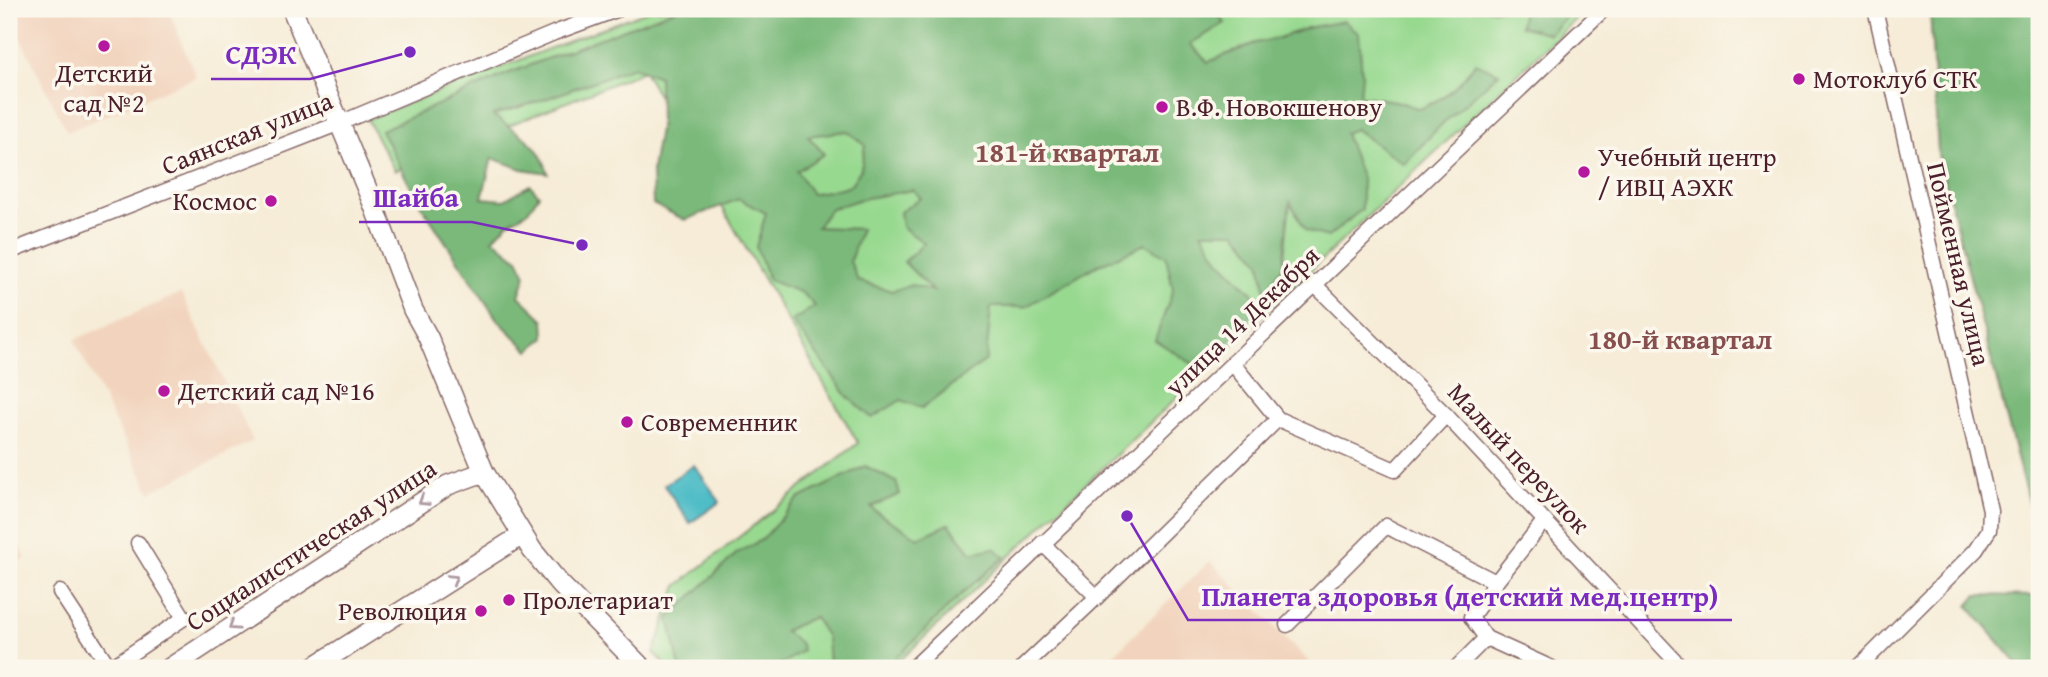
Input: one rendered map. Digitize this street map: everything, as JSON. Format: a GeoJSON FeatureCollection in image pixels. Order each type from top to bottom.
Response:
{"type":"FeatureCollection","features":[{"type":"Feature","properties":{"kind":"street"},"geometry":{"type":"LineString","coordinates":[[292,9],[414,310],[428,337],[484,472],[522,535],[559,583],[642,668]]}},
{"type":"Feature","properties":{"kind":"street","name":"Саянская улица"},"geometry":{"type":"LineString","coordinates":[[9,252],[340,123],[542,38],[619,9]]}},
{"type":"Feature","properties":{"kind":"street","name":"улица 14 Декабря"},"geometry":{"type":"LineString","coordinates":[[913,668],[1604,9]]}},
{"type":"Feature","properties":{"kind":"street","name":"Пойменная улица"},"geometry":{"type":"LineString","coordinates":[[1858,668],[1976,551],[1989,530],[1990,510],[1875,9]]}},
{"type":"Feature","properties":{"kind":"street","name":"Малый переулок"},"geometry":{"type":"LineString","coordinates":[[1315,285],[1446,415],[1682,668]]}},
{"type":"Feature","properties":{"kind":"street"},"geometry":{"type":"LineString","coordinates":[[1233,364],[1278,419],[1395,470],[1446,415]]}},
{"type":"Feature","properties":{"kind":"street"},"geometry":{"type":"LineString","coordinates":[[1021,668],[1278,419]]}},
{"type":"Feature","properties":{"kind":"street","name":"Социалистическая улица"},"geometry":{"type":"LineString","coordinates":[[170,668],[447,485],[484,472]]}},
{"type":"Feature","properties":{"kind":"street"},"geometry":{"type":"LineString","coordinates":[[1544,521],[1471,617],[1486,638],[1552,668]]}},
{"type":"Feature","properties":{"kind":"street"},"geometry":{"type":"LineString","coordinates":[[1287,625],[1386,526],[1496,582]]}},
{"type":"Feature","properties":{"kind":"street"},"geometry":{"type":"LineString","coordinates":[[312,668],[522,535]]}},
{"type":"Feature","properties":{"kind":"street"},"geometry":{"type":"LineString","coordinates":[[60,592],[110,668],[184,618],[138,543]]}},
{"type":"Feature","properties":{"kind":"street"},"geometry":{"type":"LineString","coordinates":[[1042,543],[1097,597]]}},
{"type":"Feature","properties":{"kind":"street"},"geometry":{"type":"LineString","coordinates":[[1455,668],[1486,638]]}},
{"type":"Feature","properties":{"kind":"shaded area","name":"Детский сад №2"},"geometry":{"type":"Polygon","coordinates":[[[24,9],[168,9],[196,77],[67,132],[9,15],[24,9]]]}},
{"type":"Feature","properties":{"kind":"shaded area","name":"Детский сад №16"},"geometry":{"type":"Polygon","coordinates":[[[181,293],[253,441],[150,492],[74,340],[181,293]]]}},
{"type":"Feature","properties":{"kind":"shaded area"},"geometry":{"type":"Polygon","coordinates":[[[9,525],[26,558],[9,566],[9,525]]]}},
{"type":"Feature","properties":{"kind":"shaded area"},"geometry":{"type":"Polygon","coordinates":[[[1210,561],[1315,668],[1100,668],[1210,561]]]}},
{"type":"Feature","properties":{"kind":"green space"},"geometry":{"type":"Polygon","coordinates":[[[652,9],[1586,9],[892,668],[669,668],[654,653],[677,586],[858,443],[644,71],[395,171],[367,119],[652,9]]]}},
{"type":"Feature","properties":{"kind":"green space"},"geometry":{"type":"Polygon","coordinates":[[[677,9],[1214,9],[1225,23],[1190,44],[1208,62],[1255,43],[1344,21],[1359,34],[1362,75],[1360,96],[1396,101],[1420,109],[1451,90],[1475,63],[1499,73],[1437,129],[1404,164],[1355,129],[1345,133],[1362,179],[1362,209],[1328,237],[1306,231],[1290,202],[1283,266],[1266,294],[1260,262],[1236,232],[1202,232],[1219,260],[1260,301],[1239,331],[1201,369],[1155,340],[1173,290],[1166,256],[1145,244],[1096,266],[1025,307],[991,307],[986,360],[922,408],[901,400],[872,418],[848,397],[792,321],[815,306],[802,293],[769,280],[756,247],[766,213],[739,199],[685,220],[653,204],[652,169],[660,123],[659,77],[633,67],[493,115],[533,145],[548,173],[522,169],[492,158],[482,198],[504,200],[530,185],[539,195],[527,212],[508,223],[493,239],[518,259],[526,275],[519,296],[544,320],[545,337],[529,351],[497,319],[417,199],[381,130],[504,75],[677,9]],[[847,131],[808,136],[824,154],[797,171],[812,194],[850,186],[861,169],[865,145],[847,131]],[[913,190],[861,199],[830,209],[817,227],[861,229],[850,261],[858,281],[892,291],[912,285],[933,291],[904,262],[924,243],[902,227],[900,212],[921,198],[913,190]]]}},
{"type":"Feature","properties":{"kind":"green space"},"geometry":{"type":"Polygon","coordinates":[[[1523,9],[1574,9],[1549,34],[1520,26],[1523,9]]]}},
{"type":"Feature","properties":{"kind":"green space"},"geometry":{"type":"Polygon","coordinates":[[[1930,9],[2039,9],[2039,589],[2038,539],[1938,154],[1930,9]]]}},
{"type":"Feature","properties":{"kind":"green space"},"geometry":{"type":"Polygon","coordinates":[[[865,466],[896,482],[900,494],[871,507],[882,516],[918,538],[949,524],[972,553],[994,548],[1005,557],[965,591],[886,668],[825,668],[829,665],[827,637],[814,617],[784,631],[801,644],[802,651],[775,668],[680,668],[669,618],[737,553],[763,539],[798,499],[865,466]]]}},
{"type":"Feature","properties":{"kind":"green space"},"geometry":{"type":"Polygon","coordinates":[[[1977,595],[2039,596],[2039,668],[2021,668],[1968,606],[1977,595]]]}},
{"type":"Feature","properties":{"kind":"water"},"geometry":{"type":"Polygon","coordinates":[[[694,465],[720,502],[690,523],[664,485],[694,465]]]}},
{"type":"Feature","properties":{"kind":"place","name":"Детский сад №2"},"geometry":{"type":"Point","coordinates":[104,46]}},
{"type":"Feature","properties":{"kind":"place","name":"СДЭК"},"geometry":{"type":"Point","coordinates":[410,52]}},
{"type":"Feature","properties":{"kind":"place","name":"Мотоклуб СТК"},"geometry":{"type":"Point","coordinates":[1799,79]}},
{"type":"Feature","properties":{"kind":"place","name":"В.Ф. Новокшенову"},"geometry":{"type":"Point","coordinates":[1162,107]}},
{"type":"Feature","properties":{"kind":"place","name":"Учебный центр / ИВЦ АЭХК"},"geometry":{"type":"Point","coordinates":[1584,172]}},
{"type":"Feature","properties":{"kind":"place","name":"Космос"},"geometry":{"type":"Point","coordinates":[271,201]}},
{"type":"Feature","properties":{"kind":"place","name":"Шайба"},"geometry":{"type":"Point","coordinates":[582,245]}},
{"type":"Feature","properties":{"kind":"place","name":"Детский сад №16"},"geometry":{"type":"Point","coordinates":[164,391]}},
{"type":"Feature","properties":{"kind":"place","name":"Современник"},"geometry":{"type":"Point","coordinates":[627,422]}},
{"type":"Feature","properties":{"kind":"place","name":"Планета здоровья (детский мед.центр)"},"geometry":{"type":"Point","coordinates":[1127,516]}},
{"type":"Feature","properties":{"kind":"place","name":"Пролетариат"},"geometry":{"type":"Point","coordinates":[509,600]}},
{"type":"Feature","properties":{"kind":"place","name":"Революция"},"geometry":{"type":"Point","coordinates":[481,611]}},
{"type":"Feature","properties":{"kind":"district","name":"181-й квартал"},"geometry":{"type":"Point","coordinates":[1067,152]}},
{"type":"Feature","properties":{"kind":"district","name":"180-й квартал"},"geometry":{"type":"Point","coordinates":[1680,339]}}]}
